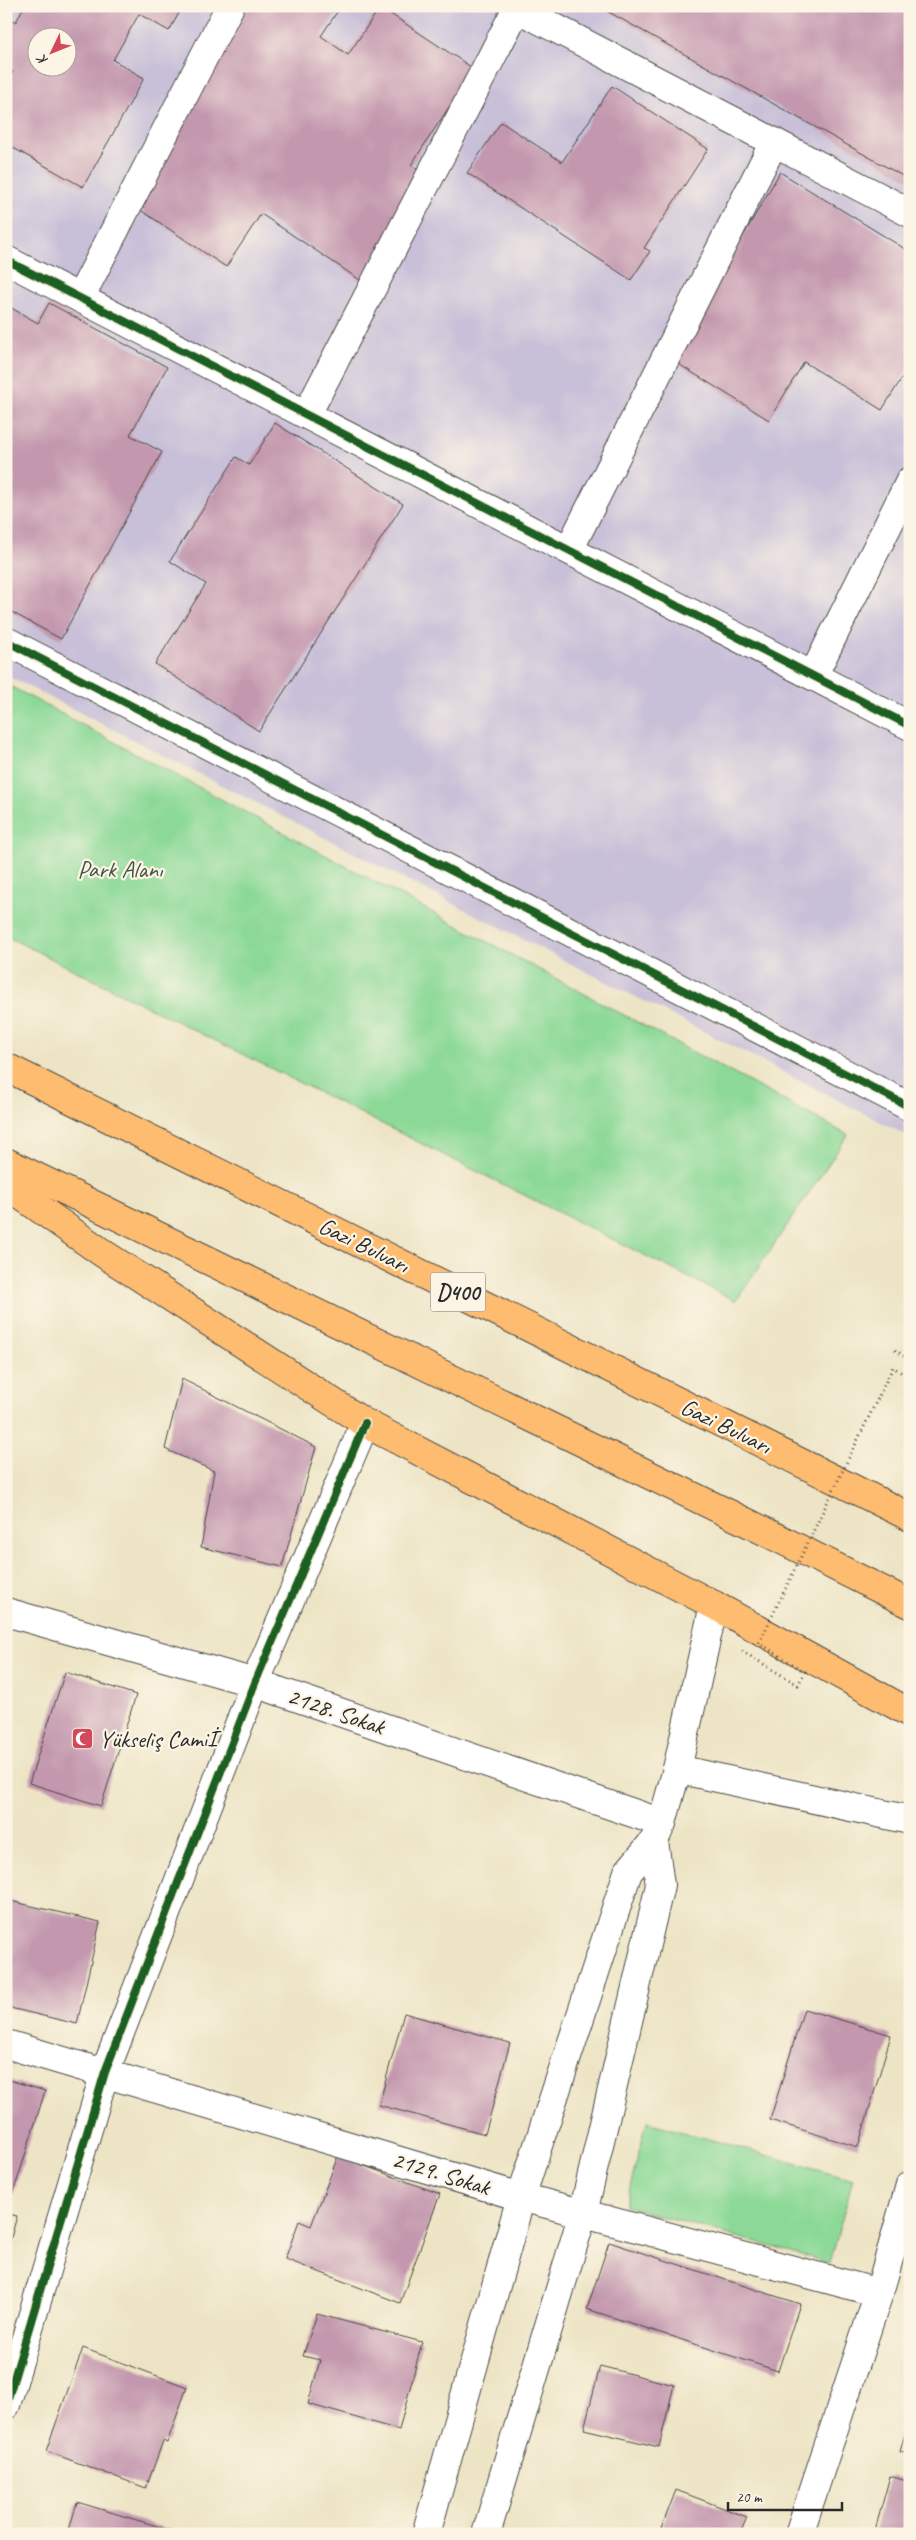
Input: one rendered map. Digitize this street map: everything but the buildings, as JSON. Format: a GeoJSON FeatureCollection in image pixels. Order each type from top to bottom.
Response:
{"type":"FeatureCollection","features":[{"type":"Feature","properties":{"kind":"highway","name":"Gazi Bulvarı"},"geometry":{"type":"LineString","coordinates":[[6,1067],[910,1517]]}},
{"type":"Feature","properties":{"kind":"highway"},"geometry":{"type":"LineString","coordinates":[[6,1162],[744,1521],[910,1604]]}},
{"type":"Feature","properties":{"kind":"highway"},"geometry":{"type":"LineString","coordinates":[[6,1186],[104,1254],[365,1423],[714,1605],[910,1713]]}},
{"type":"Feature","properties":{"kind":"street"},"geometry":{"type":"LineString","coordinates":[[80,298],[230,6]]}},
{"type":"Feature","properties":{"kind":"street"},"geometry":{"type":"LineString","coordinates":[[307,414],[515,7],[910,213]]}},
{"type":"Feature","properties":{"kind":"street"},"geometry":{"type":"LineString","coordinates":[[569,550],[774,142]]}},
{"type":"Feature","properties":{"kind":"street"},"geometry":{"type":"LineString","coordinates":[[6,260],[910,726]]}},
{"type":"Feature","properties":{"kind":"street"},"geometry":{"type":"LineString","coordinates":[[813,676],[910,481]]}},
{"type":"Feature","properties":{"kind":"street"},"geometry":{"type":"LineString","coordinates":[[6,640],[910,1107]]}},
{"type":"Feature","properties":{"kind":"street"},"geometry":{"type":"LineString","coordinates":[[6,2405],[105,2072],[255,1684],[365,1423]]}},
{"type":"Feature","properties":{"kind":"street"},"geometry":{"type":"LineString","coordinates":[[486,2534],[583,2213],[660,1885],[658,1832],[677,1769],[714,1605]]}},
{"type":"Feature","properties":{"kind":"street","name":"2128. Sokak"},"geometry":{"type":"LineString","coordinates":[[6,1612],[255,1684],[658,1832]]}},
{"type":"Feature","properties":{"kind":"street"},"geometry":{"type":"LineString","coordinates":[[677,1769],[910,1820]]}},
{"type":"Feature","properties":{"kind":"street"},"geometry":{"type":"LineString","coordinates":[[426,2534],[521,2197],[628,1872],[658,1832]]}},
{"type":"Feature","properties":{"kind":"street","name":"2129. Sokak"},"geometry":{"type":"LineString","coordinates":[[6,2044],[521,2197],[878,2293]]}},
{"type":"Feature","properties":{"kind":"street"},"geometry":{"type":"LineString","coordinates":[[800,2534],[878,2293],[910,2184]]}},
{"type":"Feature","properties":{"kind":"path"},"geometry":{"type":"LineString","coordinates":[[894,1350],[910,1360]]}},
{"type":"Feature","properties":{"kind":"path"},"geometry":{"type":"LineString","coordinates":[[742,1651],[798,1685],[806,1672],[759,1643],[893,1367],[910,1378]]}},
{"type":"Feature","properties":{"kind":"shaded area"},"geometry":{"type":"Polygon","coordinates":[[[6,6],[910,6],[910,1137],[6,675],[6,6]]]}},
{"type":"Feature","properties":{"kind":"green space","name":"Park Alanı"},"geometry":{"type":"Polygon","coordinates":[[[6,684],[848,1135],[736,1301],[6,936],[6,684]]]}},
{"type":"Feature","properties":{"kind":"green space"},"geometry":{"type":"Polygon","coordinates":[[[647,2122],[853,2179],[830,2263],[625,2206],[647,2122]]]}},
{"type":"Feature","properties":{"kind":"cycle path"},"geometry":{"type":"LineString","coordinates":[[6,260],[910,726]]}},
{"type":"Feature","properties":{"kind":"cycle path"},"geometry":{"type":"LineString","coordinates":[[6,641],[910,1107]]}},
{"type":"Feature","properties":{"kind":"cycle path"},"geometry":{"type":"LineString","coordinates":[[6,2405],[105,2072],[255,1683],[365,1423]]}},
{"type":"Feature","properties":{"kind":"place","name":"Yükseliş Camiİ"},"geometry":{"type":"Point","coordinates":[83,1739]}}]}
